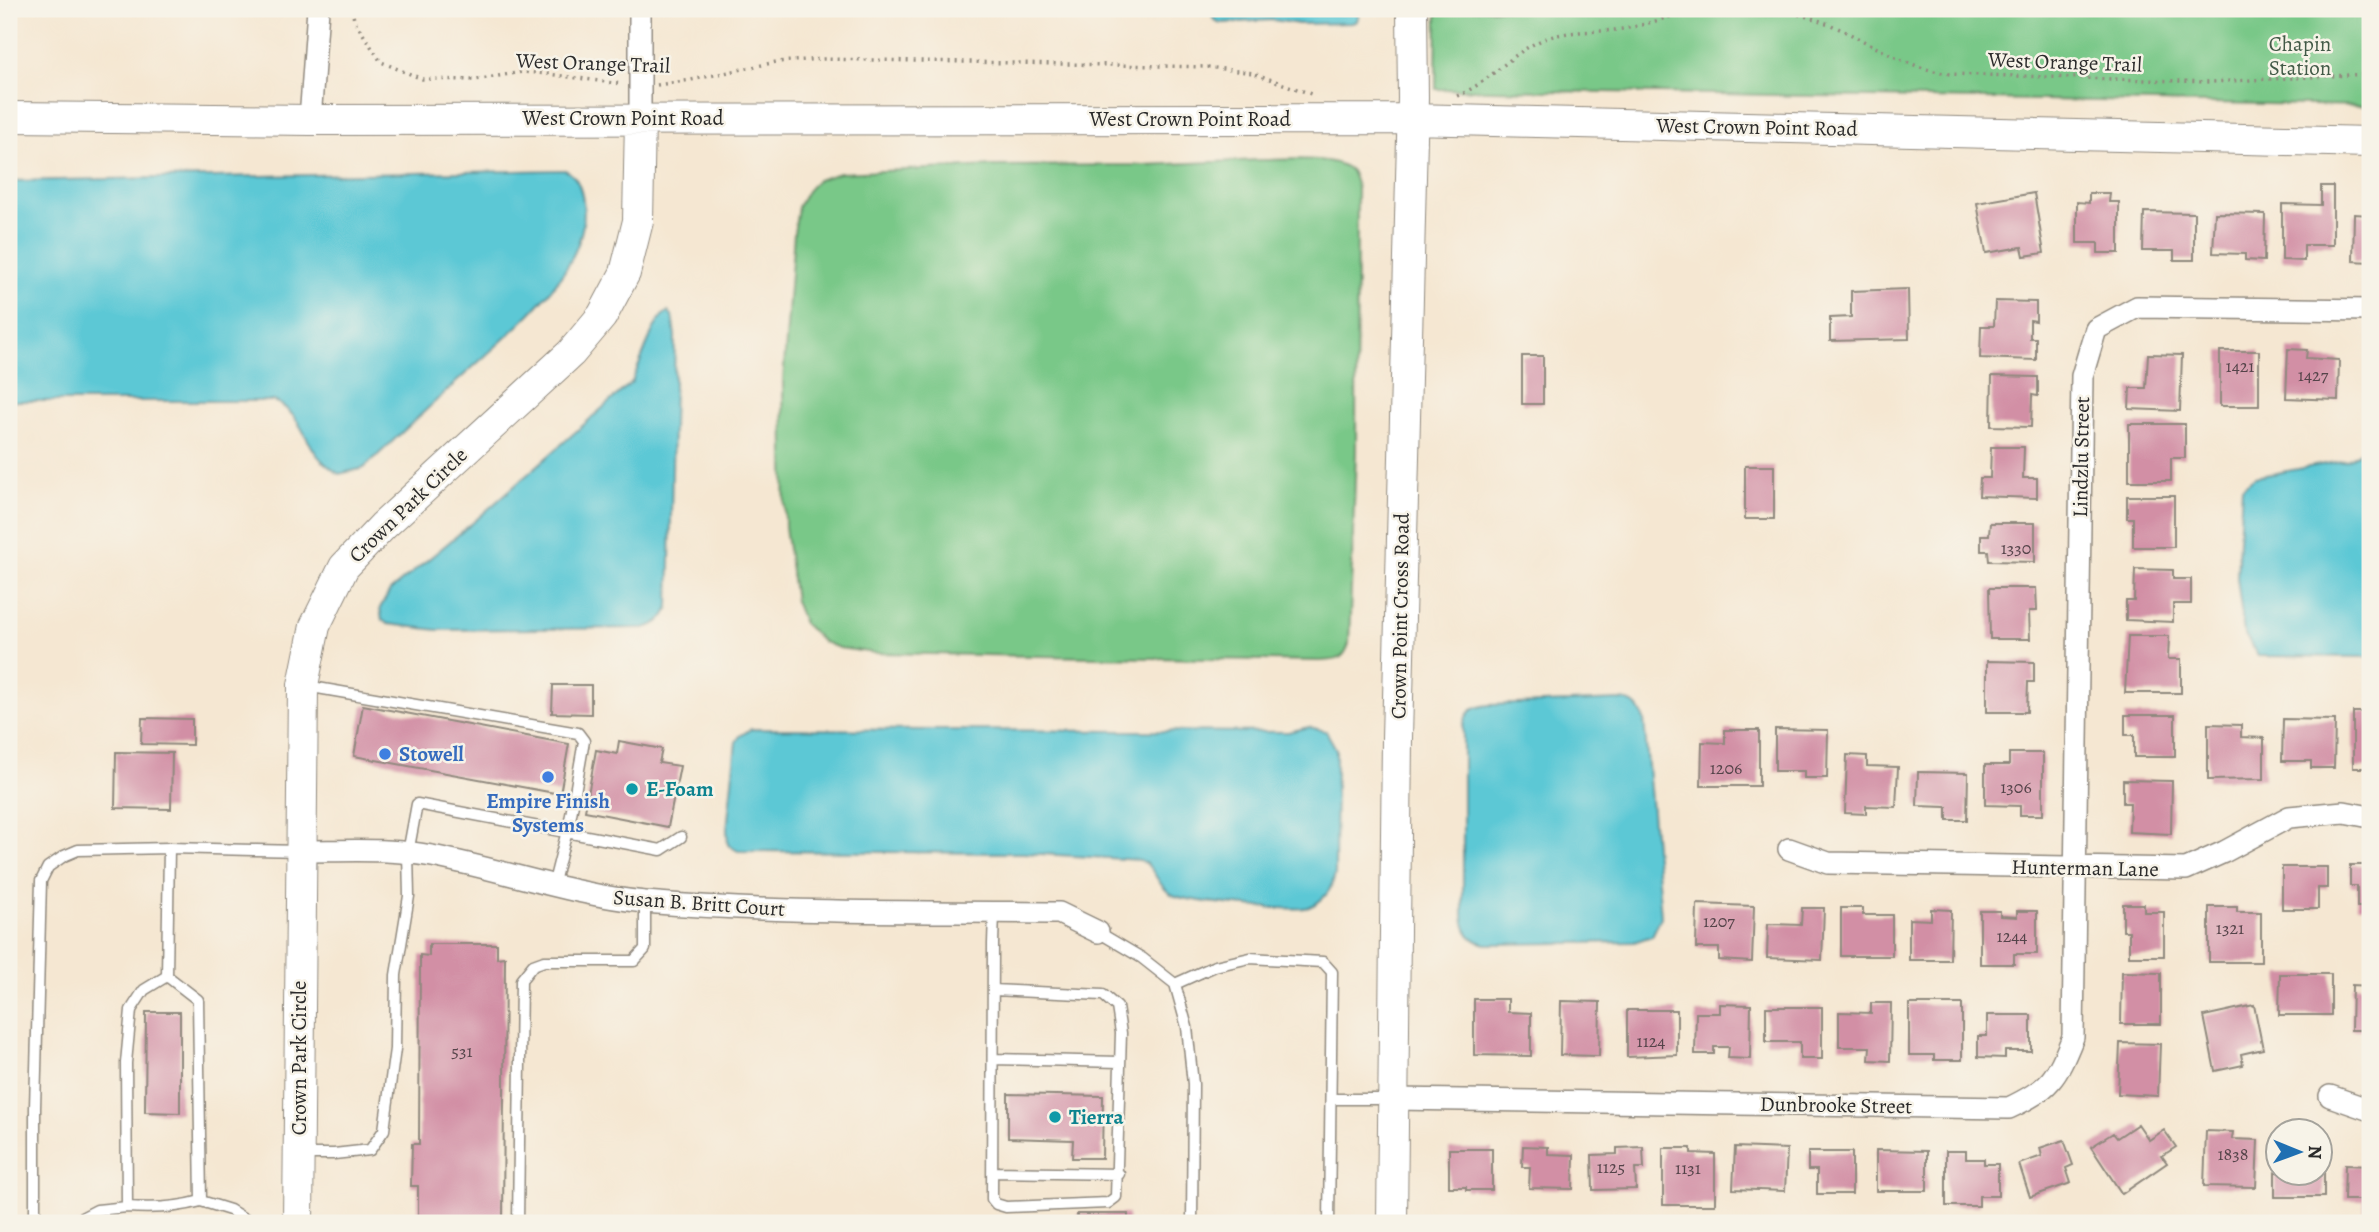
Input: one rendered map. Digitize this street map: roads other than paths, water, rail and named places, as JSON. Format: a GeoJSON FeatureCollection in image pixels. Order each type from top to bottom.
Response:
{"type":"FeatureCollection","features":[{"type":"Feature","properties":{"kind":"street"},"geometry":{"type":"LineString","coordinates":[[310,120],[318,9]]}},
{"type":"Feature","properties":{"kind":"street","name":"Crown Park Circle"},"geometry":{"type":"LineString","coordinates":[[298,1223],[303,685],[315,626],[344,567],[393,517],[571,353],[602,316],[625,273],[638,221],[640,9]]}},
{"type":"Feature","properties":{"kind":"street","name":"Crown Point Cross Road"},"geometry":{"type":"LineString","coordinates":[[1392,1223],[1397,738],[1412,119],[1412,9]]}},
{"type":"Feature","properties":{"kind":"street","name":"West Crown Point Road"},"geometry":{"type":"LineString","coordinates":[[9,117],[310,120],[1412,119],[2370,142]]}},
{"type":"Feature","properties":{"kind":"street","name":"Lindzlu Street"},"geometry":{"type":"LineString","coordinates":[[2075,868],[2082,376],[2096,329],[2137,307],[2370,310]]}},
{"type":"Feature","properties":{"kind":"street","name":"Hunterman Lane"},"geometry":{"type":"LineString","coordinates":[[1789,849],[1828,863],[2186,869],[2289,817],[2344,812],[2370,817]]}},
{"type":"Feature","properties":{"kind":"street","name":"Susan B. Britt Court"},"geometry":{"type":"LineString","coordinates":[[300,851],[408,853],[431,856],[591,895],[645,902],[747,908],[1059,913],[1098,932]]}},
{"type":"Feature","properties":{"kind":"street","name":"Dunbrooke Street"},"geometry":{"type":"LineString","coordinates":[[1394,1099],[2009,1108],[2038,1094],[2058,1073],[2073,1037],[2075,868]]}},
{"type":"Feature","properties":{"kind":"street"},"geometry":{"type":"LineString","coordinates":[[2330,1096],[2370,1110]]}},
{"type":"Feature","properties":{"kind":"lane"},"geometry":{"type":"LineString","coordinates":[[303,685],[578,733],[584,741],[567,831],[553,886]]}},
{"type":"Feature","properties":{"kind":"lane"},"geometry":{"type":"LineString","coordinates":[[298,1154],[370,1150],[384,1129],[395,1049],[396,975],[409,897],[408,853],[417,804],[661,849],[681,837]]}},
{"type":"Feature","properties":{"kind":"lane"},"geometry":{"type":"LineString","coordinates":[[35,1223],[41,881],[48,867],[78,850],[169,848],[300,851]]}},
{"type":"Feature","properties":{"kind":"lane"},"geometry":{"type":"LineString","coordinates":[[167,976],[169,848]]}},
{"type":"Feature","properties":{"kind":"lane"},"geometry":{"type":"LineString","coordinates":[[518,1223],[521,980],[533,965],[544,961],[634,961],[645,949],[645,902]]}},
{"type":"Feature","properties":{"kind":"lane"},"geometry":{"type":"LineString","coordinates":[[993,990],[1104,995],[1117,1007],[1121,1033],[1119,1174],[1116,1197],[1108,1203],[1006,1207],[996,1204],[992,1199],[993,1172],[993,990],[994,912]]}},
{"type":"Feature","properties":{"kind":"lane"},"geometry":{"type":"LineString","coordinates":[[1098,932],[1142,958],[1175,984],[1187,1027],[1193,1084],[1192,1223]]}},
{"type":"Feature","properties":{"kind":"lane"},"geometry":{"type":"LineString","coordinates":[[1175,984],[1215,966],[1250,958],[1323,962],[1332,972],[1329,1223]]}},
{"type":"Feature","properties":{"kind":"lane"},"geometry":{"type":"LineString","coordinates":[[167,976],[198,1000],[201,1201]]}},
{"type":"Feature","properties":{"kind":"lane"},"geometry":{"type":"LineString","coordinates":[[127,1208],[126,1063],[131,1010],[144,990],[167,976]]}},
{"type":"Feature","properties":{"kind":"lane"},"geometry":{"type":"LineString","coordinates":[[993,1059],[1119,1062]]}},
{"type":"Feature","properties":{"kind":"lane"},"geometry":{"type":"LineString","coordinates":[[1331,1099],[1394,1099]]}},
{"type":"Feature","properties":{"kind":"lane"},"geometry":{"type":"LineString","coordinates":[[993,1172],[1119,1174]]}},
{"type":"Feature","properties":{"kind":"lane"},"geometry":{"type":"LineString","coordinates":[[72,1223],[97,1210],[155,1209],[201,1201],[230,1210],[251,1223]]}},
{"type":"Feature","properties":{"kind":"water"},"geometry":{"type":"Polygon","coordinates":[[[1210,9],[1360,9],[1357,21],[1352,23],[1299,24],[1273,20],[1221,23],[1214,20],[1210,9]]]}},
{"type":"Feature","properties":{"kind":"water"},"geometry":{"type":"Polygon","coordinates":[[[565,170],[574,177],[580,187],[583,222],[577,248],[564,273],[525,319],[364,468],[339,474],[318,456],[289,411],[274,401],[9,401],[9,181],[565,170]]]}},
{"type":"Feature","properties":{"kind":"water"},"geometry":{"type":"Polygon","coordinates":[[[668,312],[672,315],[675,336],[669,606],[663,618],[644,628],[437,630],[388,624],[382,620],[380,608],[390,591],[476,520],[632,382],[653,330],[668,312]]]}},
{"type":"Feature","properties":{"kind":"water"},"geometry":{"type":"Polygon","coordinates":[[[2370,446],[2370,657],[2258,656],[2244,633],[2237,577],[2242,487],[2255,477],[2347,460],[2370,446]]]}},
{"type":"Feature","properties":{"kind":"water"},"geometry":{"type":"Polygon","coordinates":[[[1621,700],[1636,706],[1644,720],[1661,917],[1652,936],[1634,942],[1487,944],[1477,941],[1467,931],[1463,915],[1463,728],[1468,714],[1478,707],[1489,705],[1621,700]]]}},
{"type":"Feature","properties":{"kind":"water"},"geometry":{"type":"Polygon","coordinates":[[[1309,727],[1326,731],[1336,749],[1335,874],[1326,894],[1309,907],[1264,907],[1182,898],[1163,887],[1150,867],[1140,860],[1025,853],[738,851],[728,845],[727,830],[736,742],[751,729],[1288,732],[1309,727]]]}},
{"type":"Feature","properties":{"kind":"place","name":"Stowell"},"geometry":{"type":"Point","coordinates":[385,754]}},
{"type":"Feature","properties":{"kind":"place","name":"Empire Finish Systems"},"geometry":{"type":"Point","coordinates":[548,777]}},
{"type":"Feature","properties":{"kind":"place","name":"E-Foam"},"geometry":{"type":"Point","coordinates":[632,789]}},
{"type":"Feature","properties":{"kind":"place","name":"Tierra"},"geometry":{"type":"Point","coordinates":[1055,1117]}},
{"type":"Feature","properties":{"kind":"park label","name":"Chapin Station"},"geometry":{"type":"Point","coordinates":[2300,56]}}]}
